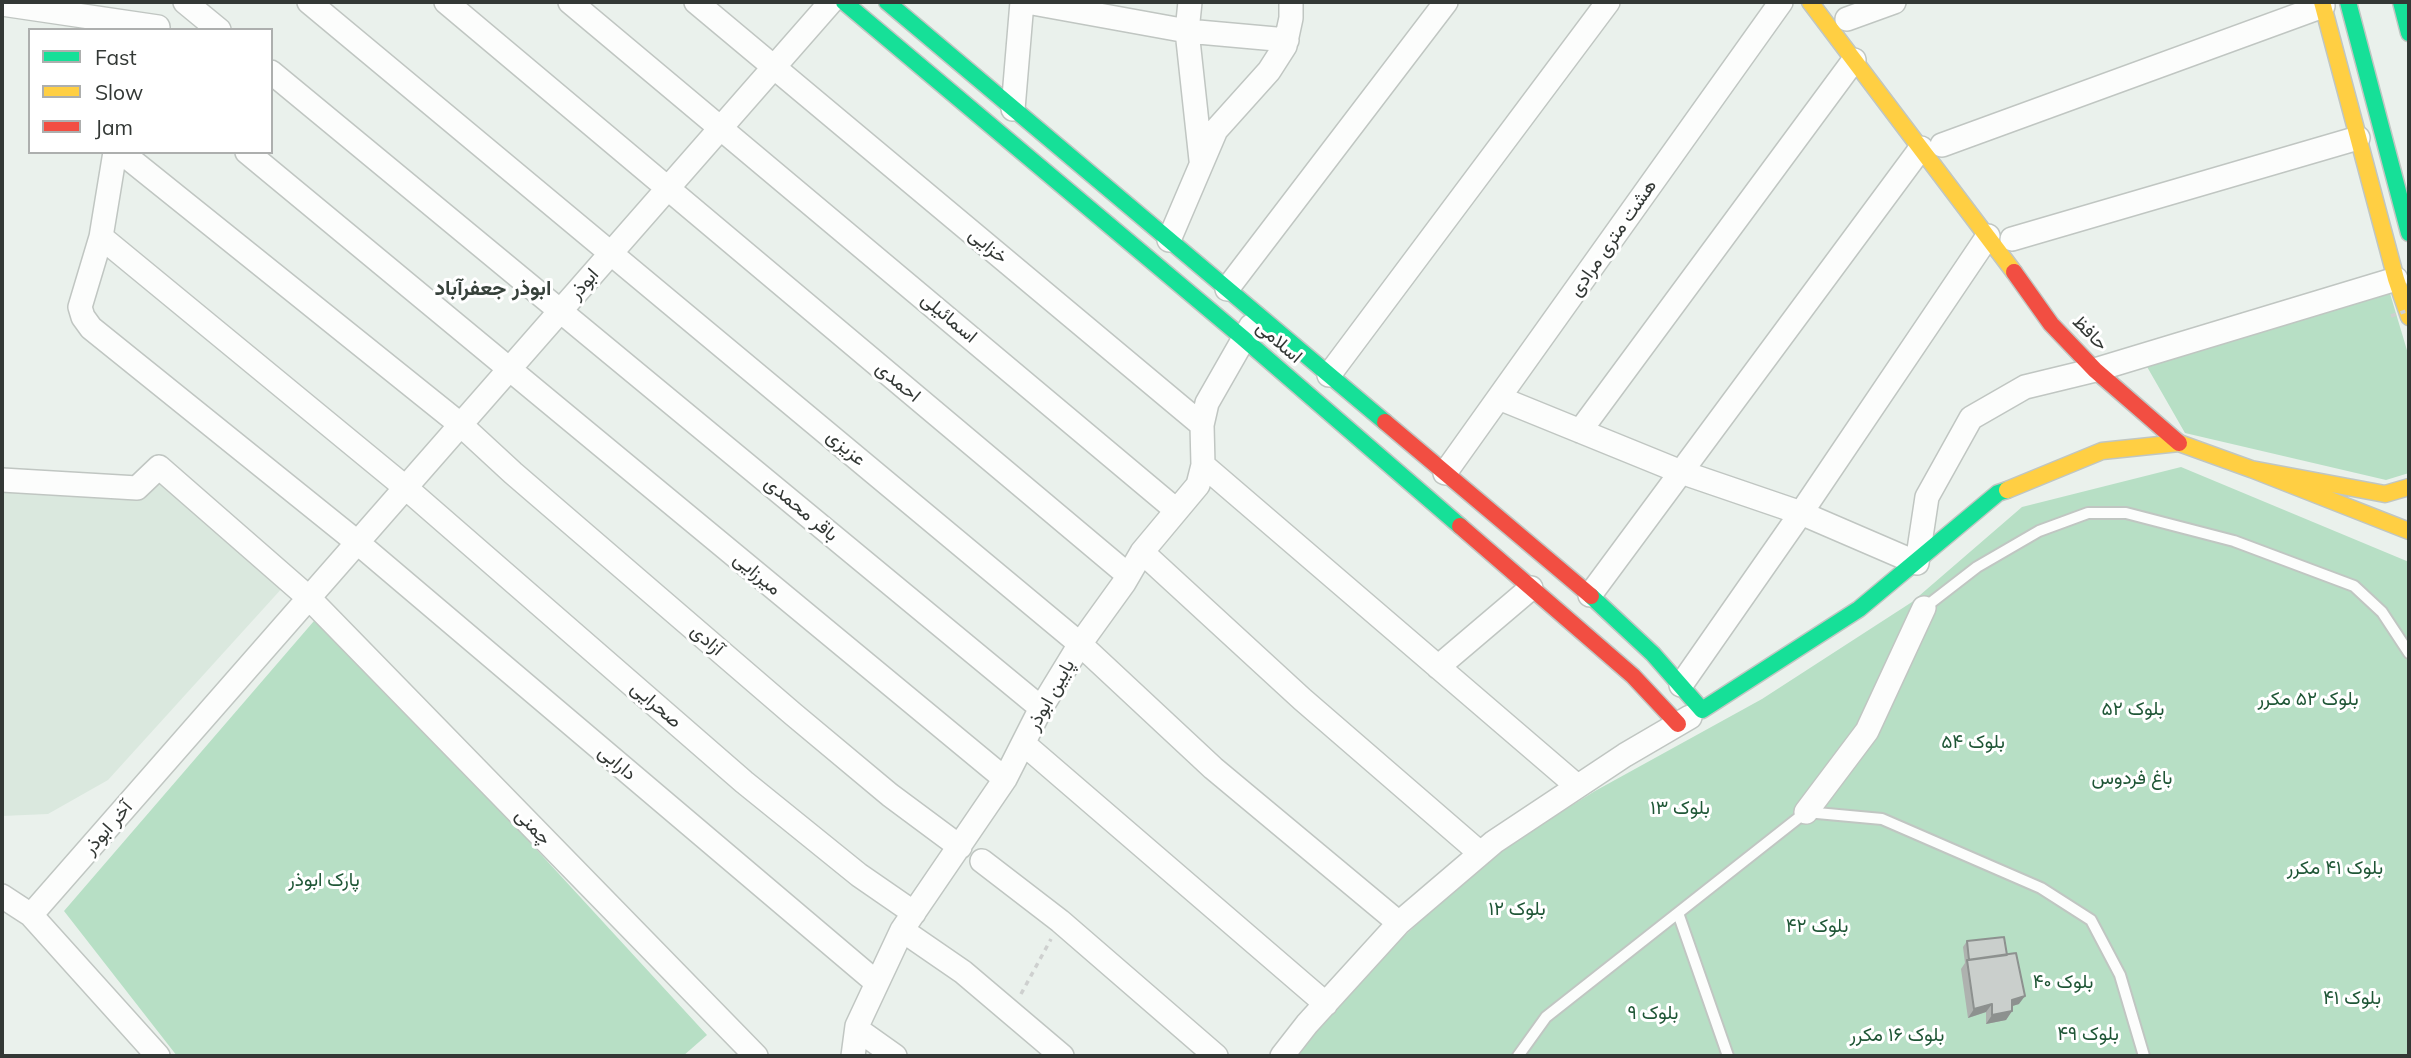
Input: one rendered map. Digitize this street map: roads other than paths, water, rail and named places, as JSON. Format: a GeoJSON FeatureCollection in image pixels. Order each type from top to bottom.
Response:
{"type":"FeatureCollection","features":[{"type":"Feature","properties":{"kind":"main road","name":"اسلامی"},"geometry":{"type":"LineString","coordinates":[[844,2],[1243,338],[1633,676],[1678,724]]}},
{"type":"Feature","properties":{"kind":"main road","name":"اسلامی"},"geometry":{"type":"LineString","coordinates":[[887,2],[1590,595],[1653,654],[1702,710]]}},
{"type":"Feature","properties":{"kind":"main road","name":"حافظ"},"geometry":{"type":"LineString","coordinates":[[1810,2],[1854,60],[1936,145],[2006,238],[2051,324],[2095,370]]}},
{"type":"Feature","properties":{"kind":"main road"},"geometry":{"type":"LineString","coordinates":[[2348,2],[2409,233]]}},
{"type":"Feature","properties":{"kind":"main road"},"geometry":{"type":"LineString","coordinates":[[2401,2],[2409,33]]}},
{"type":"Feature","properties":{"kind":"main road"},"geometry":{"type":"LineString","coordinates":[[2322,4],[2396,279],[2409,317]]}},
{"type":"Feature","properties":{"kind":"main road","name":"حافظ"},"geometry":{"type":"LineString","coordinates":[[2074,325],[2095,370]]}},
{"type":"Feature","properties":{"kind":"main road"},"geometry":{"type":"LineString","coordinates":[[2095,370],[2179,443],[2409,531]]}},
{"type":"Feature","properties":{"kind":"main road"},"geometry":{"type":"LineString","coordinates":[[1702,710],[1859,609],[1998,494],[2102,451],[2179,443]]}},
{"type":"Feature","properties":{"kind":"main road"},"geometry":{"type":"LineString","coordinates":[[2251,469],[2385,494],[2409,487]]}},
{"type":"Feature","properties":{"kind":"street"},"geometry":{"type":"LineString","coordinates":[[159,28],[172,2]]}},
{"type":"Feature","properties":{"kind":"street"},"geometry":{"type":"LineString","coordinates":[[185,2],[217,28]]}},
{"type":"Feature","properties":{"kind":"street","name":"عزیزی"},"geometry":{"type":"LineString","coordinates":[[309,2],[1080,643],[1213,768],[1399,923]]}},
{"type":"Feature","properties":{"kind":"street","name":"احمدی"},"geometry":{"type":"LineString","coordinates":[[446,2],[1128,575]]}},
{"type":"Feature","properties":{"kind":"street","name":"اسمائیلی"},"geometry":{"type":"LineString","coordinates":[[570,2],[1176,510]]}},
{"type":"Feature","properties":{"kind":"street","name":"خزایی"},"geometry":{"type":"LineString","coordinates":[[696,2],[1202,425]]}},
{"type":"Feature","properties":{"kind":"street","name":"ابوذر"},"geometry":{"type":"LineString","coordinates":[[309,598],[831,2]]}},
{"type":"Feature","properties":{"kind":"street"},"geometry":{"type":"LineString","coordinates":[[1013,108],[1025,2],[1188,31],[1287,40]]}},
{"type":"Feature","properties":{"kind":"street"},"geometry":{"type":"LineString","coordinates":[[1190,2],[1188,31],[1201,163]]}},
{"type":"Feature","properties":{"kind":"street"},"geometry":{"type":"LineString","coordinates":[[1169,240],[1216,130],[1269,71],[1285,46],[1292,18],[1291,2]]}},
{"type":"Feature","properties":{"kind":"street"},"geometry":{"type":"LineString","coordinates":[[1329,375],[1608,2]]}},
{"type":"Feature","properties":{"kind":"street","name":"هشت متری مرادی"},"geometry":{"type":"LineString","coordinates":[[1445,473],[1781,2]]}},
{"type":"Feature","properties":{"kind":"street"},"geometry":{"type":"LineString","coordinates":[[1847,19],[1894,2]]}},
{"type":"Feature","properties":{"kind":"street"},"geometry":{"type":"LineString","coordinates":[[2,4],[152,28]]}},
{"type":"Feature","properties":{"kind":"street"},"geometry":{"type":"LineString","coordinates":[[1227,289],[1441,4]]}},
{"type":"Feature","properties":{"kind":"street"},"geometry":{"type":"LineString","coordinates":[[1590,595],[1681,472],[1936,145],[2322,4]]}},
{"type":"Feature","properties":{"kind":"street"},"geometry":{"type":"LineString","coordinates":[[1580,431],[1854,60]]}},
{"type":"Feature","properties":{"kind":"street","name":"باقر محمدی"},"geometry":{"type":"LineString","coordinates":[[273,74],[1041,708]]}},
{"type":"Feature","properties":{"kind":"street"},"geometry":{"type":"LineString","coordinates":[[1681,684],[1801,513],[2006,238],[2358,138]]}},
{"type":"Feature","properties":{"kind":"street"},"geometry":{"type":"LineString","coordinates":[[101,237],[116,154]]}},
{"type":"Feature","properties":{"kind":"street","name":"آزادی"},"geometry":{"type":"LineString","coordinates":[[123,154],[461,425],[793,714],[890,795],[960,847]]}},
{"type":"Feature","properties":{"kind":"street","name":"میرزایی"},"geometry":{"type":"LineString","coordinates":[[249,154],[1005,779]]}},
{"type":"Feature","properties":{"kind":"street","name":"دارابی"},"geometry":{"type":"LineString","coordinates":[[101,237],[80,306],[83,317],[91,328],[358,543],[877,983]]}},
{"type":"Feature","properties":{"kind":"street","name":"صحرایی"},"geometry":{"type":"LineString","coordinates":[[101,237],[406,488],[744,782],[859,875],[963,972],[1062,1056]]}},
{"type":"Feature","properties":{"kind":"street"},"geometry":{"type":"LineString","coordinates":[[1499,398],[1681,472],[1801,513],[1917,563],[1927,497],[1971,418],[2025,387],[2095,370],[2396,279]]}},
{"type":"Feature","properties":{"kind":"street","name":"پایین ابوذر"},"geometry":{"type":"LineString","coordinates":[[853,1056],[857,1029],[908,922],[1005,779],[1041,708],[1080,643],[1142,552],[1198,485],[1203,465],[1202,425],[1207,403],[1243,338],[1259,316]]}},
{"type":"Feature","properties":{"kind":"street"},"geometry":{"type":"LineString","coordinates":[[1203,465],[1577,786]]}},
{"type":"Feature","properties":{"kind":"street","name":"چمنی"},"geometry":{"type":"LineString","coordinates":[[2,480],[137,488],[159,467],[309,598],[756,1056]]}},
{"type":"Feature","properties":{"kind":"street"},"geometry":{"type":"LineString","coordinates":[[1142,552],[1302,699],[1480,853]]}},
{"type":"Feature","properties":{"kind":"street"},"geometry":{"type":"LineString","coordinates":[[1438,667],[1531,588]]}},
{"type":"Feature","properties":{"kind":"street","name":"آخر ابوذر"},"geometry":{"type":"LineString","coordinates":[[31,915],[309,598]]}},
{"type":"Feature","properties":{"kind":"street"},"geometry":{"type":"LineString","coordinates":[[1806,812],[1867,731],[1924,608]]}},
{"type":"Feature","properties":{"kind":"street"},"geometry":{"type":"LineString","coordinates":[[1282,1056],[1399,923],[1480,853],[1625,755],[1702,710]]}},
{"type":"Feature","properties":{"kind":"street"},"geometry":{"type":"LineString","coordinates":[[1024,744],[1326,1003]]}},
{"type":"Feature","properties":{"kind":"street"},"geometry":{"type":"LineString","coordinates":[[982,861],[1060,922],[1216,1056]]}},
{"type":"Feature","properties":{"kind":"street"},"geometry":{"type":"LineString","coordinates":[[2,896],[31,915],[158,1056]]}},
{"type":"Feature","properties":{"kind":"street"},"geometry":{"type":"LineString","coordinates":[[857,1029],[895,1056]]}},
{"type":"Feature","properties":{"kind":"lane"},"geometry":{"type":"LineString","coordinates":[[1924,608],[1977,567],[2039,531],[2088,513],[2126,513],[2234,541],[2354,586],[2382,612],[2409,653]]}},
{"type":"Feature","properties":{"kind":"lane"},"geometry":{"type":"LineString","coordinates":[[1518,1056],[1546,1017],[1806,812],[1882,819],[2040,888],[2091,920],[2120,975],[2144,1056]]}},
{"type":"Feature","properties":{"kind":"lane"},"geometry":{"type":"LineString","coordinates":[[1678,913],[1728,1056]]}},
{"type":"Feature","properties":{"kind":"district","name":"ابوذر جعفرآباد"},"geometry":{"type":"Point","coordinates":[493,289]}},
{"type":"Feature","properties":{"kind":"park label","name":"بلوک ۵۲ مکرر"},"geometry":{"type":"Point","coordinates":[2308,699]}},
{"type":"Feature","properties":{"kind":"park label","name":"بلوک ۵۲"},"geometry":{"type":"Point","coordinates":[2133,709]}},
{"type":"Feature","properties":{"kind":"park label","name":"بلوک ۵۴"},"geometry":{"type":"Point","coordinates":[1973,742]}},
{"type":"Feature","properties":{"kind":"park label","name":"باغ فردوس"},"geometry":{"type":"Point","coordinates":[2132,778]}},
{"type":"Feature","properties":{"kind":"park label","name":"بلوک ۱۳"},"geometry":{"type":"Point","coordinates":[1680,808]}},
{"type":"Feature","properties":{"kind":"park label","name":"بلوک ۴۱ مکرر"},"geometry":{"type":"Point","coordinates":[2335,868]}},
{"type":"Feature","properties":{"kind":"park label","name":"پارک ابوذر"},"geometry":{"type":"Point","coordinates":[324,880]}},
{"type":"Feature","properties":{"kind":"park label","name":"بلوک ۱۲"},"geometry":{"type":"Point","coordinates":[1517,909]}},
{"type":"Feature","properties":{"kind":"park label","name":"بلوک ۴۲"},"geometry":{"type":"Point","coordinates":[1817,926]}},
{"type":"Feature","properties":{"kind":"park label","name":"بلوک ۴۰"},"geometry":{"type":"Point","coordinates":[2063,982]}},
{"type":"Feature","properties":{"kind":"park label","name":"بلوک ۴۱"},"geometry":{"type":"Point","coordinates":[2352,998]}},
{"type":"Feature","properties":{"kind":"park label","name":"بلوک ۹"},"geometry":{"type":"Point","coordinates":[1653,1013]}},
{"type":"Feature","properties":{"kind":"park label","name":"بلوک ۴۹"},"geometry":{"type":"Point","coordinates":[2088,1034]}},
{"type":"Feature","properties":{"kind":"park label","name":"بلوک ۱۶ مکرر"},"geometry":{"type":"Point","coordinates":[1897,1035]}}]}
